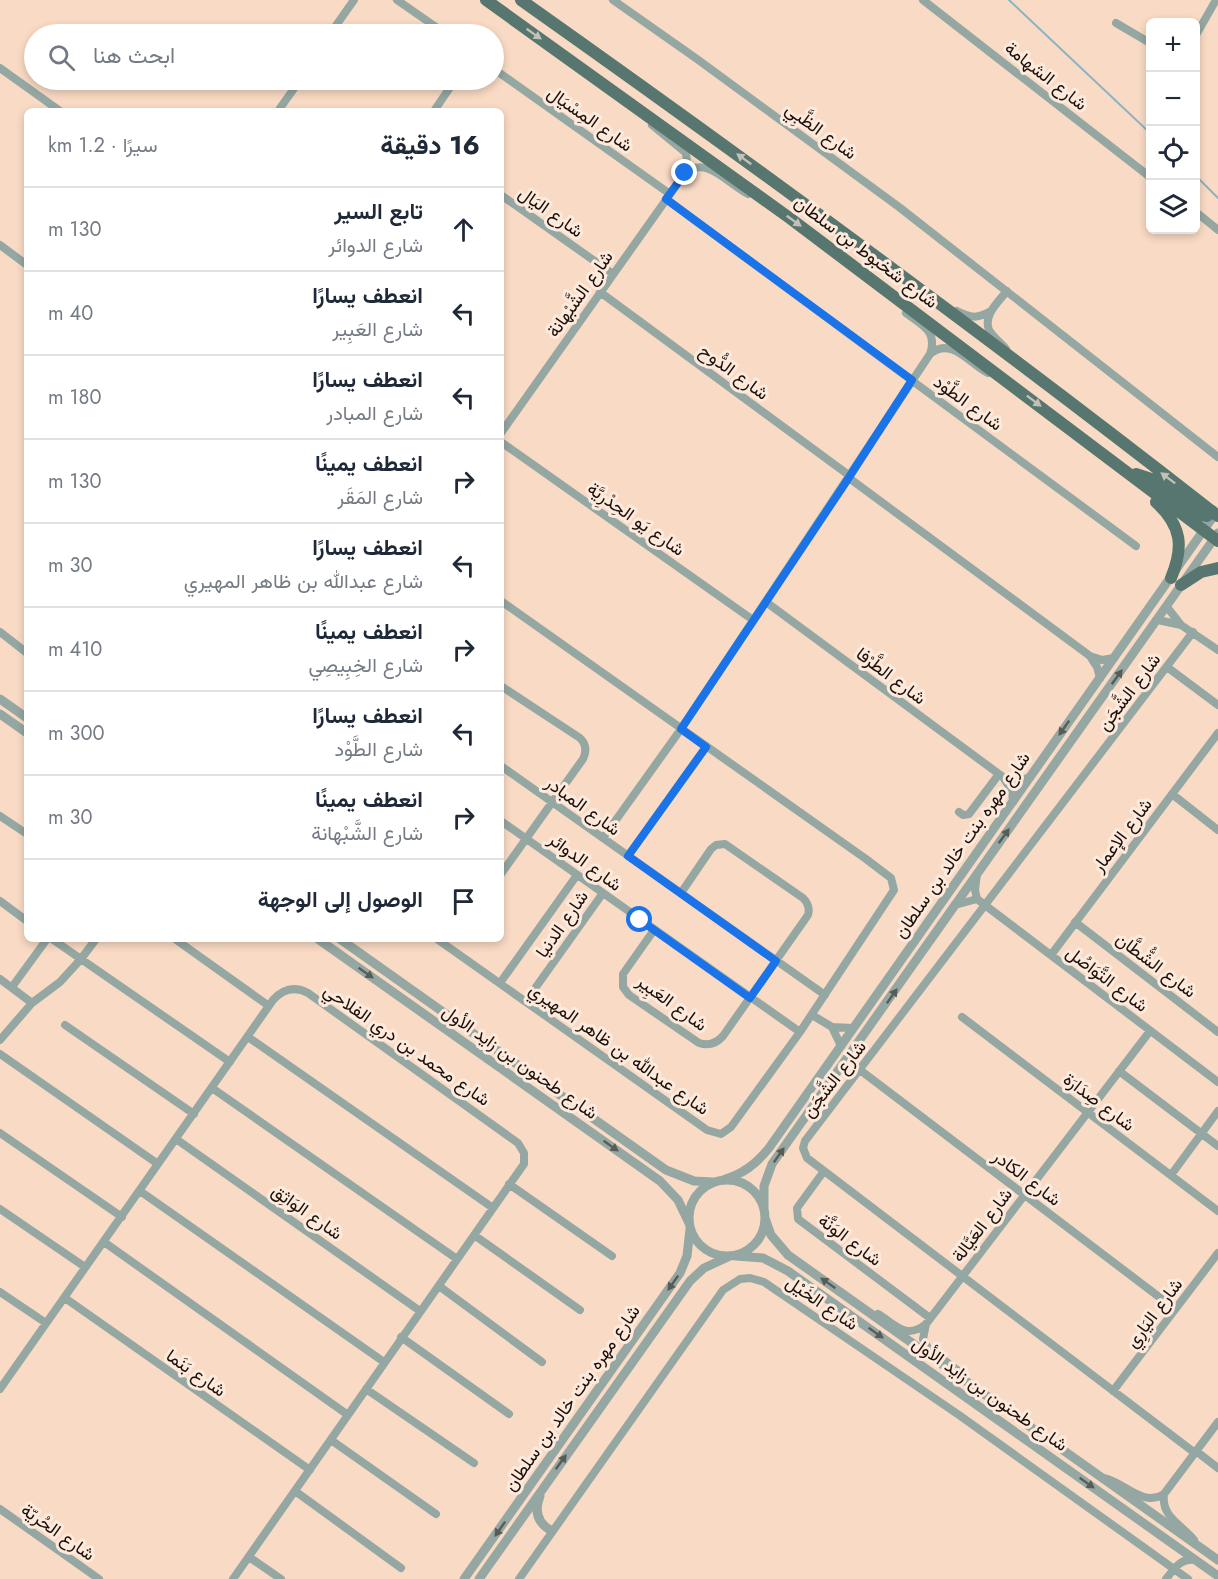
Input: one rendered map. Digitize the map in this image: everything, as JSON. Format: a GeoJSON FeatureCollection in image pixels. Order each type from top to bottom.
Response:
{"type":"FeatureCollection","features":[{"type":"Feature","properties":{"kind":"main road","name":"شارع شخبوط بن سلطان"},"geometry":{"type":"LineString","coordinates":[[486,0],[766,200],[1204,530],[1217,535]]}},
{"type":"Feature","properties":{"kind":"main road","name":"شارع شخبوط بن سلطان"},"geometry":{"type":"LineString","coordinates":[[521,0],[791,193],[1012,358],[1215,514]]}},
{"type":"Feature","properties":{"kind":"main road"},"geometry":{"type":"LineString","coordinates":[[1076,433],[1098,455],[1159,504],[1172,519],[1178,535],[1176,581],[1218,568]]}},
{"type":"Feature","properties":{"kind":"main road"},"geometry":{"type":"LineString","coordinates":[[1129,473],[1151,479],[1200,515],[1215,514]]}},
{"type":"Feature","properties":{"kind":"street"},"geometry":{"type":"LineString","coordinates":[[337,24],[354,0]]}},
{"type":"Feature","properties":{"kind":"street"},"geometry":{"type":"LineString","coordinates":[[397,0],[432,24]]}},
{"type":"Feature","properties":{"kind":"street","name":"شارع الظَّبِي"},"geometry":{"type":"LineString","coordinates":[[613,0],[899,207],[1218,457]]}},
{"type":"Feature","properties":{"kind":"street","name":"شارع الشهامة"},"geometry":{"type":"LineString","coordinates":[[923,0],[1146,174]]}},
{"type":"Feature","properties":{"kind":"street"},"geometry":{"type":"LineString","coordinates":[[1200,28],[1216,0]]}},
{"type":"Feature","properties":{"kind":"street"},"geometry":{"type":"LineString","coordinates":[[1116,23],[1146,41]]}},
{"type":"Feature","properties":{"kind":"street"},"geometry":{"type":"LineString","coordinates":[[0,68],[24,85]]}},
{"type":"Feature","properties":{"kind":"street","name":"شارع المِسْيَال"},"geometry":{"type":"LineString","coordinates":[[504,76],[668,197]]}},
{"type":"Feature","properties":{"kind":"street"},"geometry":{"type":"LineString","coordinates":[[31,90],[56,108]]}},
{"type":"Feature","properties":{"kind":"street"},"geometry":{"type":"LineString","coordinates":[[280,108],[293,90]]}},
{"type":"Feature","properties":{"kind":"street"},"geometry":{"type":"LineString","coordinates":[[436,108],[448,90]]}},
{"type":"Feature","properties":{"kind":"street"},"geometry":{"type":"LineString","coordinates":[[635,105],[652,126],[686,153],[685,173]]}},
{"type":"Feature","properties":{"kind":"street"},"geometry":{"type":"LineString","coordinates":[[685,173],[693,168],[707,167],[740,190],[766,200]]}},
{"type":"Feature","properties":{"kind":"street","name":"شارع الشَّبْهانة"},"geometry":{"type":"LineString","coordinates":[[504,429],[685,173]]}},
{"type":"Feature","properties":{"kind":"street","name":"شارع اليَال"},"geometry":{"type":"LineString","coordinates":[[504,197],[613,274]]}},
{"type":"Feature","properties":{"kind":"street","name":"شارع الطَّوْد"},"geometry":{"type":"LineString","coordinates":[[668,197],[1136,546]]}},
{"type":"Feature","properties":{"kind":"street"},"geometry":{"type":"LineString","coordinates":[[1200,215],[1218,230]]}},
{"type":"Feature","properties":{"kind":"street"},"geometry":{"type":"LineString","coordinates":[[0,245],[24,263]]}},
{"type":"Feature","properties":{"kind":"street"},"geometry":{"type":"LineString","coordinates":[[603,838],[681,729],[930,354],[933,339],[929,330],[898,306],[881,285]]}},
{"type":"Feature","properties":{"kind":"street"},"geometry":{"type":"LineString","coordinates":[[1007,291],[991,311],[988,321],[990,330],[1012,358]]}},
{"type":"Feature","properties":{"kind":"street","name":"شارع الدُّوح"},"geometry":{"type":"LineString","coordinates":[[600,292],[1090,656],[1097,667],[1100,678]]}},
{"type":"Feature","properties":{"kind":"street"},"geometry":{"type":"LineString","coordinates":[[944,307],[972,318],[991,311]]}},
{"type":"Feature","properties":{"kind":"street"},"geometry":{"type":"LineString","coordinates":[[930,354],[943,347],[952,348],[978,368],[1008,381]]}},
{"type":"Feature","properties":{"kind":"street","name":"شارع يَو الحِدْرِيَّة"},"geometry":{"type":"LineString","coordinates":[[504,444],[753,620]]}},
{"type":"Feature","properties":{"kind":"street","name":"شارع مهره بنت خالد بن سلطان"},"geometry":{"type":"LineString","coordinates":[[765,1214],[764,1186],[772,1164],[1158,621],[1167,607],[1176,581],[1215,514]]}},
{"type":"Feature","properties":{"kind":"street","name":"شارع مهره بنت خالد بن سلطان"},"geometry":{"type":"LineString","coordinates":[[718,1181],[745,1172],[762,1156],[1114,658],[1176,581],[1217,535]]}},
{"type":"Feature","properties":{"kind":"street","name":"شارع الطَّرْفا"},"geometry":{"type":"LineString","coordinates":[[766,602],[1001,775]]}},
{"type":"Feature","properties":{"kind":"street","name":"شارع عبدالله بن ظاهر المهيري"},"geometry":{"type":"LineString","coordinates":[[441,942],[707,1130],[723,1134],[731,1127],[812,1015],[892,895],[895,887],[893,881],[866,859],[504,603]]}},
{"type":"Feature","properties":{"kind":"street"},"geometry":{"type":"LineString","coordinates":[[1167,607],[1180,625]]}},
{"type":"Feature","properties":{"kind":"street"},"geometry":{"type":"LineString","coordinates":[[1158,621],[1180,625],[1218,651]]}},
{"type":"Feature","properties":{"kind":"street"},"geometry":{"type":"LineString","coordinates":[[0,632],[24,651]]}},
{"type":"Feature","properties":{"kind":"street","name":"شارع الشَّجَن"},"geometry":{"type":"LineString","coordinates":[[1193,632],[803,1145],[805,1156],[824,1171],[1218,1468]]}},
{"type":"Feature","properties":{"kind":"street"},"geometry":{"type":"LineString","coordinates":[[1090,656],[1102,660],[1114,658]]}},
{"type":"Feature","properties":{"kind":"street"},"geometry":{"type":"LineString","coordinates":[[1167,667],[1218,705]]}},
{"type":"Feature","properties":{"kind":"street"},"geometry":{"type":"LineString","coordinates":[[504,688],[571,732],[585,744],[586,752],[584,759],[504,870]]}},
{"type":"Feature","properties":{"kind":"street"},"geometry":{"type":"LineString","coordinates":[[0,699],[24,715]]}},
{"type":"Feature","properties":{"kind":"street"},"geometry":{"type":"LineString","coordinates":[[0,714],[24,731]]}},
{"type":"Feature","properties":{"kind":"street","name":"شارع الإعمار"},"geometry":{"type":"LineString","coordinates":[[1051,955],[1218,733]]}},
{"type":"Feature","properties":{"kind":"street"},"geometry":{"type":"LineString","coordinates":[[628,856],[706,747]]}},
{"type":"Feature","properties":{"kind":"street","name":"شارع المبادر"},"geometry":{"type":"LineString","coordinates":[[504,768],[825,995]]}},
{"type":"Feature","properties":{"kind":"street"},"geometry":{"type":"LineString","coordinates":[[1001,775],[1019,781],[1030,777]]}},
{"type":"Feature","properties":{"kind":"street"},"geometry":{"type":"LineString","coordinates":[[1001,775],[1010,786],[1013,802]]}},
{"type":"Feature","properties":{"kind":"street"},"geometry":{"type":"LineString","coordinates":[[959,812],[963,815],[969,814],[1001,775]]}},
{"type":"Feature","properties":{"kind":"street"},"geometry":{"type":"LineString","coordinates":[[1172,794],[1218,830]]}},
{"type":"Feature","properties":{"kind":"street"},"geometry":{"type":"LineString","coordinates":[[0,816],[24,832]]}},
{"type":"Feature","properties":{"kind":"street","name":"شارع الدوائر"},"geometry":{"type":"LineString","coordinates":[[504,823],[800,1032]]}},
{"type":"Feature","properties":{"kind":"street","name":"شارع العَبِير"},"geometry":{"type":"LineString","coordinates":[[654,930],[623,974],[623,987],[629,995],[699,1043],[706,1044],[720,1039],[808,915],[808,906],[803,898],[728,844],[711,849],[681,893]]}},
{"type":"Feature","properties":{"kind":"street"},"geometry":{"type":"LineString","coordinates":[[955,905],[977,899],[975,890],[978,873]]}},
{"type":"Feature","properties":{"kind":"street"},"geometry":{"type":"LineString","coordinates":[[500,983],[578,875]]}},
{"type":"Feature","properties":{"kind":"street","name":"شارع الدنيا"},"geometry":{"type":"LineString","coordinates":[[526,1001],[603,893]]}},
{"type":"Feature","properties":{"kind":"street","name":"شارع التَّوَاصُل"},"geometry":{"type":"LineString","coordinates":[[977,899],[1218,1082]]}},
{"type":"Feature","properties":{"kind":"street"},"geometry":{"type":"LineString","coordinates":[[0,901],[24,919]]}},
{"type":"Feature","properties":{"kind":"street","name":"شارع الشُّطَّان"},"geometry":{"type":"LineString","coordinates":[[1075,922],[1218,1032]]}},
{"type":"Feature","properties":{"kind":"street"},"geometry":{"type":"LineString","coordinates":[[12,987],[45,942]]}},
{"type":"Feature","properties":{"kind":"street"},"geometry":{"type":"LineString","coordinates":[[56,942],[230,1062]]}},
{"type":"Feature","properties":{"kind":"street"},"geometry":{"type":"LineString","coordinates":[[0,1040],[32,1003],[60,982],[94,942]]}},
{"type":"Feature","properties":{"kind":"street"},"geometry":{"type":"LineString","coordinates":[[179,942],[269,1006]]}},
{"type":"Feature","properties":{"kind":"street","name":"شارع طحنون بن زايد الأول"},"geometry":{"type":"LineString","coordinates":[[322,942],[660,1181],[678,1200],[689,1226]]}},
{"type":"Feature","properties":{"kind":"street","name":"شارع طحنون بن زايد الأول"},"geometry":{"type":"LineString","coordinates":[[344,942],[666,1170],[694,1181],[718,1181]]}},
{"type":"Feature","properties":{"kind":"street"},"geometry":{"type":"LineString","coordinates":[[0,979],[32,1003]]}},
{"type":"Feature","properties":{"kind":"street","name":"شارع محمد بن دري الفلاحي"},"geometry":{"type":"LineString","coordinates":[[0,1389],[269,1006],[284,991],[303,990],[518,1143],[525,1159],[524,1164],[233,1579]]}},
{"type":"Feature","properties":{"kind":"street"},"geometry":{"type":"LineString","coordinates":[[812,1015],[832,1027],[853,1028]]}},
{"type":"Feature","properties":{"kind":"street","name":"شارع صِدَارَة"},"geometry":{"type":"LineString","coordinates":[[962,1017],[1218,1212]]}},
{"type":"Feature","properties":{"kind":"street"},"geometry":{"type":"LineString","coordinates":[[65,1025],[195,1114]]}},
{"type":"Feature","properties":{"kind":"street"},"geometry":{"type":"LineString","coordinates":[[832,1027],[841,1046]]}},
{"type":"Feature","properties":{"kind":"street","name":"شارع العَيَّالة"},"geometry":{"type":"LineString","coordinates":[[928,1321],[1150,1031]]}},
{"type":"Feature","properties":{"kind":"street"},"geometry":{"type":"LineString","coordinates":[[248,1037],[493,1208]]}},
{"type":"Feature","properties":{"kind":"street"},"geometry":{"type":"LineString","coordinates":[[0,1054],[158,1164]]}},
{"type":"Feature","properties":{"kind":"street","name":"شارع الكادر"},"geometry":{"type":"LineString","coordinates":[[861,1070],[1175,1309]]}},
{"type":"Feature","properties":{"kind":"street"},"geometry":{"type":"LineString","coordinates":[[1119,1071],[1218,1146]]}},
{"type":"Feature","properties":{"kind":"street"},"geometry":{"type":"LineString","coordinates":[[212,1088],[457,1259]]}},
{"type":"Feature","properties":{"kind":"street"},"geometry":{"type":"LineString","coordinates":[[1171,1175],[1218,1111]]}},
{"type":"Feature","properties":{"kind":"street"},"geometry":{"type":"LineString","coordinates":[[0,1133],[122,1216]]}},
{"type":"Feature","properties":{"kind":"street","name":"شارع الوَاثِق"},"geometry":{"type":"LineString","coordinates":[[176,1139],[420,1311]]}},
{"type":"Feature","properties":{"kind":"street","name":"شارع الوَنَّة"},"geometry":{"type":"LineString","coordinates":[[824,1171],[797,1208],[798,1219],[928,1321]]}},
{"type":"Feature","properties":{"kind":"street"},"geometry":{"type":"LineString","coordinates":[[732,1180],[749,1187],[761,1201],[765,1214],[764,1229],[758,1240],[749,1250],[733,1256],[713,1254],[705,1250],[693,1237],[689,1226],[689,1209],[694,1198],[702,1188],[718,1181],[732,1180]]}},
{"type":"Feature","properties":{"kind":"street"},"geometry":{"type":"LineString","coordinates":[[509,1184],[612,1256]]}},
{"type":"Feature","properties":{"kind":"street"},"geometry":{"type":"LineString","coordinates":[[140,1191],[384,1362]]}},
{"type":"Feature","properties":{"kind":"street"},"geometry":{"type":"LineString","coordinates":[[0,1209],[85,1267]]}},
{"type":"Feature","properties":{"kind":"street","name":"شارع طحنون بن زايد الأول"},"geometry":{"type":"LineString","coordinates":[[765,1214],[771,1235],[788,1255],[1218,1560]]}},
{"type":"Feature","properties":{"kind":"street","name":"شارع مهره بنت خالد بن سلطان"},"geometry":{"type":"LineString","coordinates":[[464,1579],[680,1273],[687,1256],[689,1226]]}},
{"type":"Feature","properties":{"kind":"street"},"geometry":{"type":"LineString","coordinates":[[474,1235],[580,1310]]}},
{"type":"Feature","properties":{"kind":"street"},"geometry":{"type":"LineString","coordinates":[[104,1242],[348,1415]]}},
{"type":"Feature","properties":{"kind":"street","name":"شارع اليَارِي"},"geometry":{"type":"LineString","coordinates":[[1113,1391],[1218,1253]]}},
{"type":"Feature","properties":{"kind":"street","name":"شارع مهره بنت خالد بن سلطان"},"geometry":{"type":"LineString","coordinates":[[479,1579],[690,1281],[712,1263],[733,1256]]}},
{"type":"Feature","properties":{"kind":"street","name":"شارع طحنون بن زايد الأول"},"geometry":{"type":"LineString","coordinates":[[733,1256],[763,1258],[788,1270],[1218,1576]]}},
{"type":"Feature","properties":{"kind":"street","name":"شارع الخَيْل"},"geometry":{"type":"LineString","coordinates":[[519,1579],[723,1290],[735,1281],[750,1278],[765,1282],[959,1415],[1176,1566],[1188,1579]]}},
{"type":"Feature","properties":{"kind":"street"},"geometry":{"type":"LineString","coordinates":[[439,1286],[542,1362]]}},
{"type":"Feature","properties":{"kind":"street"},"geometry":{"type":"LineString","coordinates":[[0,1292],[46,1323]]}},
{"type":"Feature","properties":{"kind":"street","name":"شارع بَنَما"},"geometry":{"type":"LineString","coordinates":[[65,1298],[310,1470]]}},
{"type":"Feature","properties":{"kind":"street"},"geometry":{"type":"LineString","coordinates":[[860,1306],[908,1332],[916,1331],[928,1321]]}},
{"type":"Feature","properties":{"kind":"street"},"geometry":{"type":"LineString","coordinates":[[928,1321],[923,1339],[928,1348],[959,1371],[973,1386]]}},
{"type":"Feature","properties":{"kind":"street"},"geometry":{"type":"LineString","coordinates":[[401,1337],[509,1414]]}},
{"type":"Feature","properties":{"kind":"street"},"geometry":{"type":"LineString","coordinates":[[366,1389],[474,1463]]}},
{"type":"Feature","properties":{"kind":"street"},"geometry":{"type":"LineString","coordinates":[[1101,1477],[1116,1481],[1145,1498],[1155,1498],[1164,1494],[1218,1422]]}},
{"type":"Feature","properties":{"kind":"street"},"geometry":{"type":"LineString","coordinates":[[331,1440],[436,1514]]}},
{"type":"Feature","properties":{"kind":"street"},"geometry":{"type":"LineString","coordinates":[[543,1487],[538,1500],[537,1513],[542,1524],[552,1531]]}},
{"type":"Feature","properties":{"kind":"street"},"geometry":{"type":"LineString","coordinates":[[295,1491],[401,1568]]}},
{"type":"Feature","properties":{"kind":"street"},"geometry":{"type":"LineString","coordinates":[[1164,1494],[1163,1503],[1166,1512],[1197,1545]]}},
{"type":"Feature","properties":{"kind":"street","name":"شارع الحُريّة"},"geometry":{"type":"LineString","coordinates":[[0,1509],[99,1579]]}},
{"type":"Feature","properties":{"kind":"street"},"geometry":{"type":"LineString","coordinates":[[1175,1545],[1179,1552],[1176,1566]]}},
{"type":"Feature","properties":{"kind":"street"},"geometry":{"type":"LineString","coordinates":[[249,1557],[281,1579]]}},
{"type":"Feature","properties":{"kind":"street"},"geometry":{"type":"LineString","coordinates":[[1166,1579],[1176,1566],[1187,1560],[1196,1560]]}},
{"type":"Feature","properties":{"kind":"waterway"},"geometry":{"type":"LineString","coordinates":[[1009,0],[1146,129]]}},
{"type":"Feature","properties":{"kind":"waterway"},"geometry":{"type":"LineString","coordinates":[[1200,180],[1218,198]]}},
{"type":"Feature","properties":{"kind":"route"},"geometry":{"type":"LineString","coordinates":[[640,920],[750,998],[776,961],[628,856],[706,747],[681,729],[912,380],[666,199],[685,173]]}}]}
